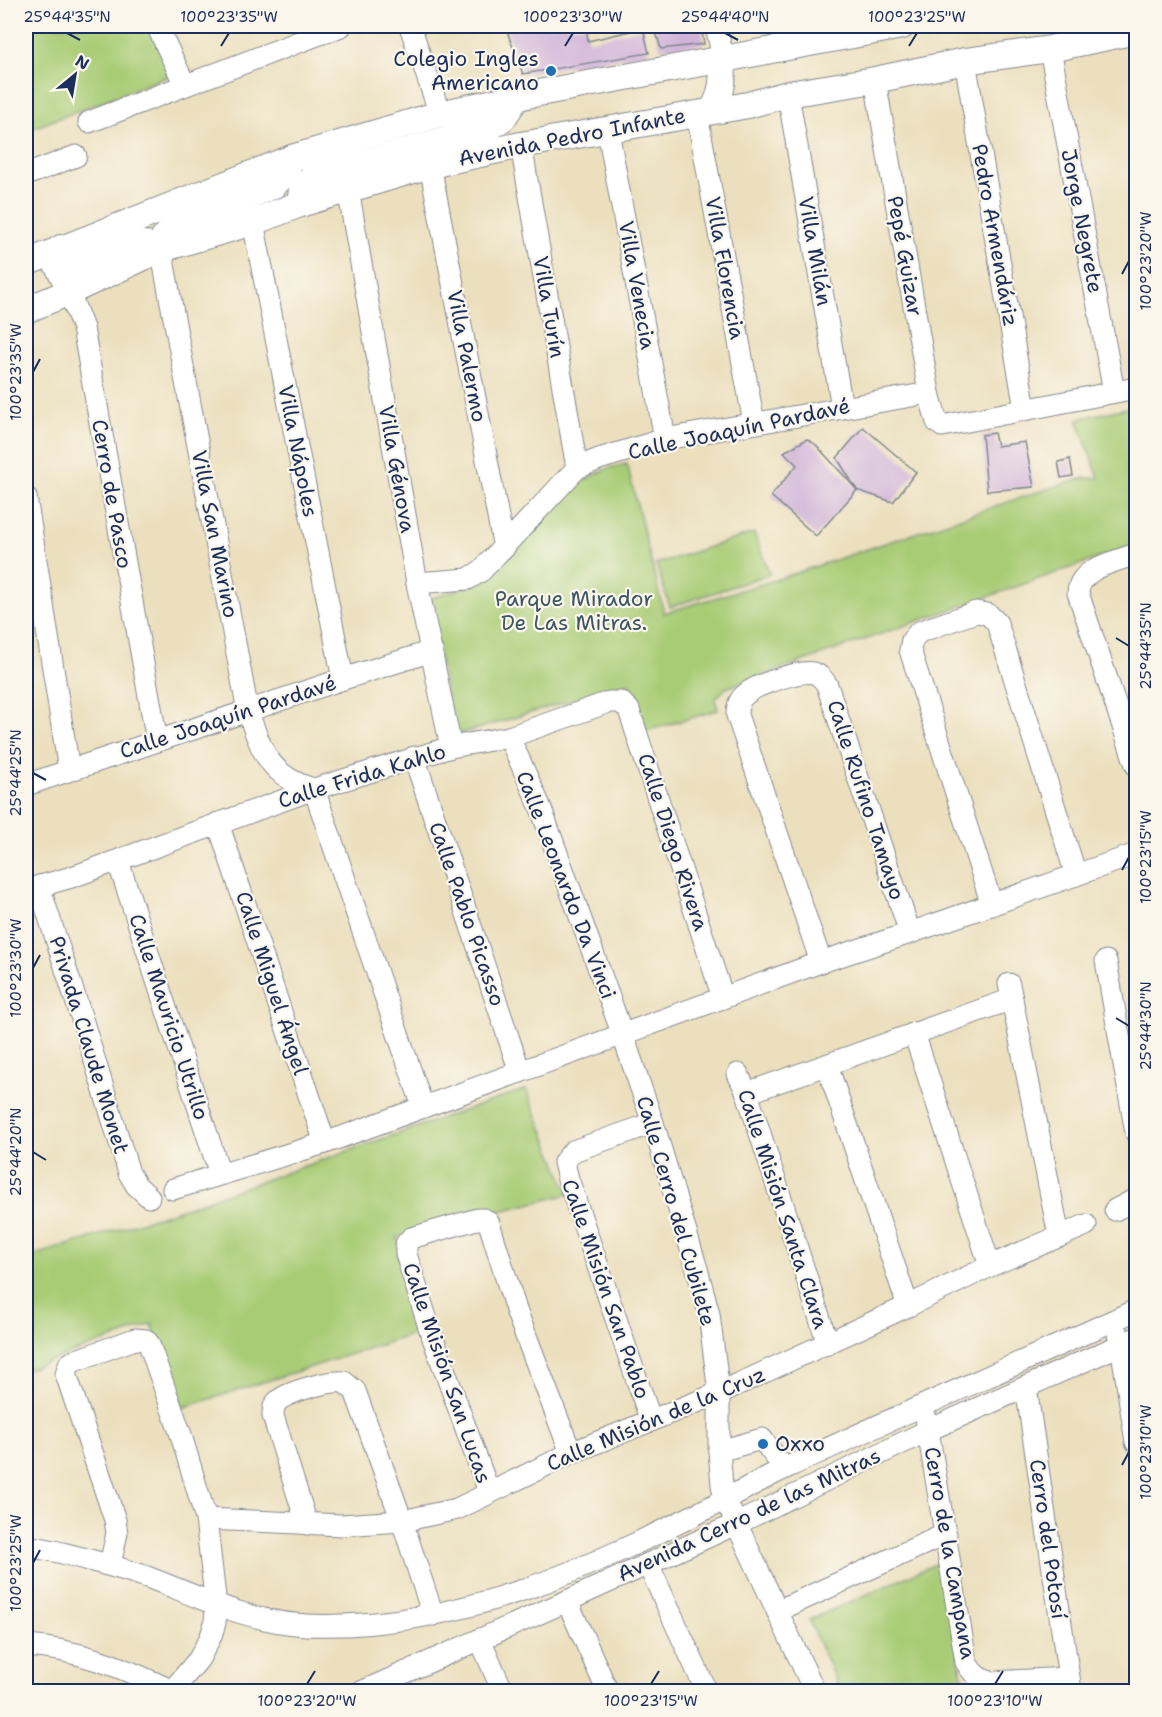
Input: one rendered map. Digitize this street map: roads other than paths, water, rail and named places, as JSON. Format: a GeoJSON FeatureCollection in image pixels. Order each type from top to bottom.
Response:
{"type":"FeatureCollection","features":[{"type":"Feature","properties":{"kind":"main road"},"geometry":{"type":"LineString","coordinates":[[45,255],[292,158],[440,114],[723,58],[822,33],[902,26]]}},
{"type":"Feature","properties":{"kind":"main road","name":"Avenida Pedro Infante"},"geometry":{"type":"LineString","coordinates":[[26,310],[161,249],[430,165],[521,145],[748,105],[788,94],[1136,34]]}},
{"type":"Feature","properties":{"kind":"main road"},"geometry":{"type":"LineString","coordinates":[[723,58],[737,92],[748,105]]}},
{"type":"Feature","properties":{"kind":"main road"},"geometry":{"type":"LineString","coordinates":[[705,112],[719,101],[723,58]]}},
{"type":"Feature","properties":{"kind":"main road"},"geometry":{"type":"LineString","coordinates":[[303,203],[302,190],[310,179],[492,126],[503,118],[517,97]]}},
{"type":"Feature","properties":{"kind":"main road"},"geometry":{"type":"LineString","coordinates":[[45,255],[65,259],[72,264],[129,245],[144,244],[161,249],[164,238],[172,230],[274,185],[292,158]]}},
{"type":"Feature","properties":{"kind":"street"},"geometry":{"type":"LineString","coordinates":[[157,26],[185,85]]}},
{"type":"Feature","properties":{"kind":"street"},"geometry":{"type":"LineString","coordinates":[[89,122],[341,26]]}},
{"type":"Feature","properties":{"kind":"street"},"geometry":{"type":"LineString","coordinates":[[410,26],[440,114]]}},
{"type":"Feature","properties":{"kind":"street"},"geometry":{"type":"LineString","coordinates":[[716,26],[723,58]]}},
{"type":"Feature","properties":{"kind":"street","name":"Jorge Negrete"},"geometry":{"type":"LineString","coordinates":[[1050,49],[1114,392]]}},
{"type":"Feature","properties":{"kind":"street","name":"Pedro Armendáriz"},"geometry":{"type":"LineString","coordinates":[[965,62],[1025,409]]}},
{"type":"Feature","properties":{"kind":"street","name":"Pepé Guizar"},"geometry":{"type":"LineString","coordinates":[[875,80],[929,393],[937,422],[944,425],[1025,409]]}},
{"type":"Feature","properties":{"kind":"street","name":"Villa Milán"},"geometry":{"type":"LineString","coordinates":[[788,94],[842,407]]}},
{"type":"Feature","properties":{"kind":"street","name":"Villa Florencia"},"geometry":{"type":"LineString","coordinates":[[705,112],[754,423]]}},
{"type":"Feature","properties":{"kind":"street","name":"Villa Venecia"},"geometry":{"type":"LineString","coordinates":[[608,131],[665,440]]}},
{"type":"Feature","properties":{"kind":"street","name":"Villa Turín"},"geometry":{"type":"LineString","coordinates":[[521,145],[577,468]]}},
{"type":"Feature","properties":{"kind":"street"},"geometry":{"type":"LineString","coordinates":[[26,175],[76,156]]}},
{"type":"Feature","properties":{"kind":"street","name":"Villa Palermo"},"geometry":{"type":"LineString","coordinates":[[430,165],[504,548]]}},
{"type":"Feature","properties":{"kind":"street","name":"Villa Génova"},"geometry":{"type":"LineString","coordinates":[[348,189],[417,583],[451,747]]}},
{"type":"Feature","properties":{"kind":"street","name":"Villa Nápoles"},"geometry":{"type":"LineString","coordinates":[[253,222],[343,679]]}},
{"type":"Feature","properties":{"kind":"street","name":"Villa San Marino"},"geometry":{"type":"LineString","coordinates":[[161,249],[248,712],[261,749],[271,764],[288,779],[314,789]]}},
{"type":"Feature","properties":{"kind":"street","name":"Cerro de Pasco"},"geometry":{"type":"LineString","coordinates":[[45,255],[69,292],[82,328],[157,741]]}},
{"type":"Feature","properties":{"kind":"street"},"geometry":{"type":"LineString","coordinates":[[1025,409],[1137,388]]}},
{"type":"Feature","properties":{"kind":"street","name":"Calle Joaquín Pardavé"},"geometry":{"type":"LineString","coordinates":[[417,583],[468,579],[481,571],[577,468],[599,459],[665,440],[929,393]]}},
{"type":"Feature","properties":{"kind":"street"},"geometry":{"type":"LineString","coordinates":[[26,497],[69,770]]}},
{"type":"Feature","properties":{"kind":"street"},"geometry":{"type":"LineString","coordinates":[[1137,554],[1089,572],[1081,579],[1077,593],[1137,765]]}},
{"type":"Feature","properties":{"kind":"street"},"geometry":{"type":"LineString","coordinates":[[992,904],[910,650],[912,640],[919,632],[976,612],[988,614],[997,623],[1076,876]]}},
{"type":"Feature","properties":{"kind":"street","name":"Calle Joaquín Pardavé"},"geometry":{"type":"LineString","coordinates":[[26,785],[432,651]]}},
{"type":"Feature","properties":{"kind":"street","name":"Calle Rufino Tamayo"},"geometry":{"type":"LineString","coordinates":[[821,962],[737,715],[739,704],[747,692],[763,685],[805,672],[823,678],[910,933]]}},
{"type":"Feature","properties":{"kind":"street","name":"Calle Frida Kahlo"},"geometry":{"type":"LineString","coordinates":[[32,888],[118,861],[314,789],[451,747],[509,737],[609,702]]}},
{"type":"Feature","properties":{"kind":"street","name":"Calle Diego Rivera"},"geometry":{"type":"LineString","coordinates":[[609,702],[621,702],[629,711],[723,998]]}},
{"type":"Feature","properties":{"kind":"street","name":"Calle Leonardo Da Vinci"},"geometry":{"type":"LineString","coordinates":[[509,737],[540,806],[622,1033]]}},
{"type":"Feature","properties":{"kind":"street","name":"Calle Pablo Picasso"},"geometry":{"type":"LineString","coordinates":[[414,758],[520,1071]]}},
{"type":"Feature","properties":{"kind":"street"},"geometry":{"type":"LineString","coordinates":[[314,789],[423,1107]]}},
{"type":"Feature","properties":{"kind":"street","name":"Calle Miguel Ángel"},"geometry":{"type":"LineString","coordinates":[[218,823],[325,1143]]}},
{"type":"Feature","properties":{"kind":"street"},"geometry":{"type":"LineString","coordinates":[[173,1189],[325,1143],[821,962],[1137,854]]}},
{"type":"Feature","properties":{"kind":"street","name":"Calle Mauricio Utrillo"},"geometry":{"type":"LineString","coordinates":[[118,861],[220,1174]]}},
{"type":"Feature","properties":{"kind":"street","name":"Privada Claude Monet"},"geometry":{"type":"LineString","coordinates":[[32,888],[83,1022],[129,1173],[136,1185],[149,1197]]}},
{"type":"Feature","properties":{"kind":"street"},"geometry":{"type":"LineString","coordinates":[[1106,961],[1137,1133]]}},
{"type":"Feature","properties":{"kind":"street"},"geometry":{"type":"LineString","coordinates":[[908,1306],[827,1065],[914,1033],[1010,991],[1059,1236]]}},
{"type":"Feature","properties":{"kind":"street","name":"Calle Cerro del Cubilete"},"geometry":{"type":"LineString","coordinates":[[622,1033],[653,1123],[709,1314],[719,1393],[719,1451],[725,1499],[815,1692]]}},
{"type":"Feature","properties":{"kind":"street"},"geometry":{"type":"LineString","coordinates":[[914,1033],[990,1266]]}},
{"type":"Feature","properties":{"kind":"street","name":"Calle Misión Santa Clara"},"geometry":{"type":"LineString","coordinates":[[827,1065],[742,1083],[828,1344]]}},
{"type":"Feature","properties":{"kind":"street","name":"Calle Misión San Pablo"},"geometry":{"type":"LineString","coordinates":[[651,1421],[564,1162],[573,1151],[653,1123]]}},
{"type":"Feature","properties":{"kind":"street"},"geometry":{"type":"LineString","coordinates":[[1115,1210],[1137,1199]]}},
{"type":"Feature","properties":{"kind":"street","name":"Calle Misión San Lucas"},"geometry":{"type":"LineString","coordinates":[[489,1492],[430,1330],[406,1254],[406,1244],[411,1238],[477,1219],[484,1219],[489,1223],[516,1310],[571,1453]]}},
{"type":"Feature","properties":{"kind":"street","name":"Calle Misión de la Cruz"},"geometry":{"type":"LineString","coordinates":[[206,1519],[342,1525],[402,1521],[457,1509],[571,1453],[719,1393],[828,1344],[990,1266],[1086,1225]]}},
{"type":"Feature","properties":{"kind":"street","name":"Avenida Cerro de las Mitras"},"geometry":{"type":"LineString","coordinates":[[27,1542],[110,1565],[149,1578],[216,1606],[268,1621],[306,1625],[355,1624],[433,1616],[514,1593],[564,1575],[623,1549],[784,1468],[1137,1310]]}},
{"type":"Feature","properties":{"kind":"street"},"geometry":{"type":"LineString","coordinates":[[1113,1321],[1129,1341],[1137,1443]]}},
{"type":"Feature","properties":{"kind":"street"},"geometry":{"type":"LineString","coordinates":[[26,1646],[69,1651],[96,1658],[133,1672],[172,1691],[199,1659],[211,1636],[215,1623],[216,1606],[206,1519],[181,1435],[146,1340],[135,1339],[84,1357],[69,1364],[66,1369],[115,1520],[117,1533],[110,1565]]}},
{"type":"Feature","properties":{"kind":"street","name":"Avenida Cerro de las Mitras"},"geometry":{"type":"LineString","coordinates":[[361,1692],[394,1685],[480,1639],[736,1524],[929,1430],[1129,1341]]}},
{"type":"Feature","properties":{"kind":"street"},"geometry":{"type":"LineString","coordinates":[[307,1524],[273,1416],[275,1404],[285,1397],[329,1382],[344,1382],[355,1391],[402,1521],[433,1616]]}},
{"type":"Feature","properties":{"kind":"street","name":"Cerro del Potosí"},"geometry":{"type":"LineString","coordinates":[[1026,1387],[1070,1685]]}},
{"type":"Feature","properties":{"kind":"street","name":"Cerro de la Campana"},"geometry":{"type":"LineString","coordinates":[[924,1406],[966,1662],[970,1669],[983,1680],[992,1682],[1070,1685]]}},
{"type":"Feature","properties":{"kind":"street"},"geometry":{"type":"LineString","coordinates":[[719,1451],[762,1439],[784,1468]]}},
{"type":"Feature","properties":{"kind":"street"},"geometry":{"type":"LineString","coordinates":[[777,1611],[946,1534]]}},
{"type":"Feature","properties":{"kind":"street"},"geometry":{"type":"LineString","coordinates":[[648,1564],[707,1692]]}},
{"type":"Feature","properties":{"kind":"street"},"geometry":{"type":"LineString","coordinates":[[567,1601],[608,1692]]}},
{"type":"Feature","properties":{"kind":"street"},"geometry":{"type":"LineString","coordinates":[[480,1639],[504,1692]]}},
{"type":"Feature","properties":{"kind":"place","name":"Colegio Ingles Americano"},"geometry":{"type":"Point","coordinates":[551,71]}},
{"type":"Feature","properties":{"kind":"place","name":"Oxxo"},"geometry":{"type":"Point","coordinates":[763,1444]}},
{"type":"Feature","properties":{"kind":"park label","name":"Parque Mirador De Las Mitras."},"geometry":{"type":"Point","coordinates":[574,611]}}]}
